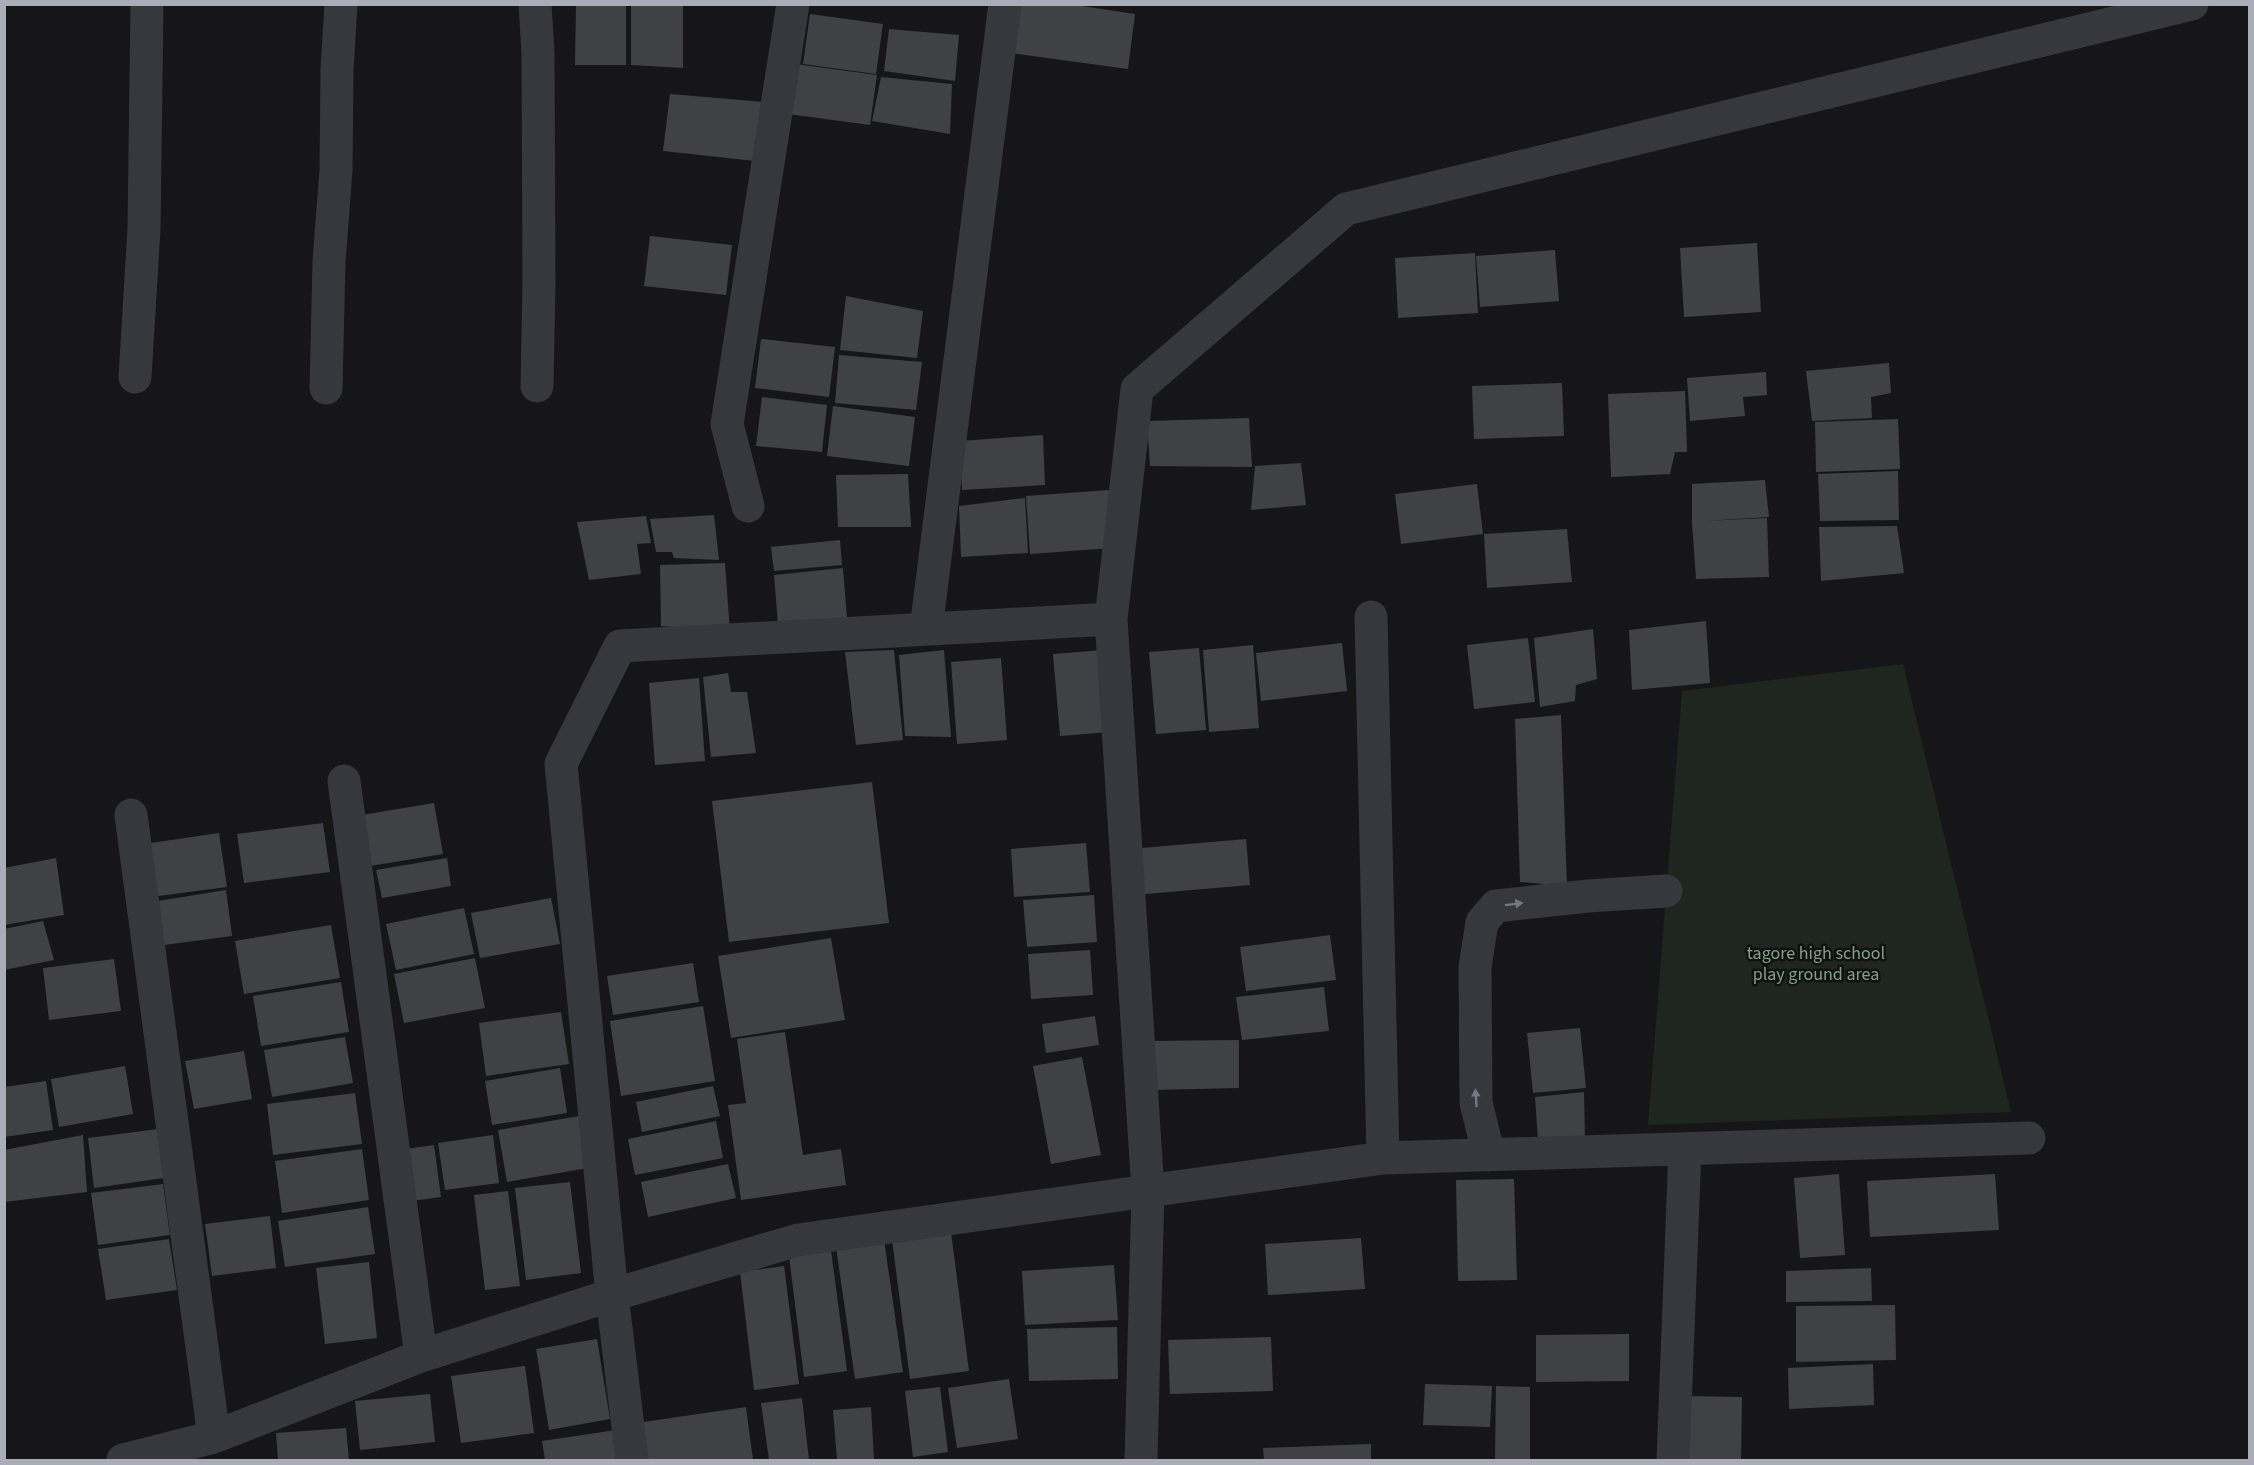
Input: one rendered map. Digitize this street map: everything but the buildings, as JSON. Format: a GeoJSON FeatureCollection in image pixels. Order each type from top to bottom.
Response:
{"type":"FeatureCollection","features":[{"type":"Feature","properties":{"kind":"street"},"geometry":{"type":"LineString","coordinates":[[135,377],[144,229],[147,4]]}},
{"type":"Feature","properties":{"kind":"street"},"geometry":{"type":"LineString","coordinates":[[326,387],[329,262],[336,170],[337,70],[341,4]]}},
{"type":"Feature","properties":{"kind":"street"},"geometry":{"type":"LineString","coordinates":[[534,4],[538,53],[537,386]]}},
{"type":"Feature","properties":{"kind":"street"},"geometry":{"type":"LineString","coordinates":[[748,506],[727,424],[793,4]]}},
{"type":"Feature","properties":{"kind":"street"},"geometry":{"type":"LineString","coordinates":[[926,629],[1005,4]]}},
{"type":"Feature","properties":{"kind":"street"},"geometry":{"type":"LineString","coordinates":[[1141,1461],[1148,1191],[1111,619],[1137,389],[1346,209],[2192,4]]}},
{"type":"Feature","properties":{"kind":"street"},"geometry":{"type":"LineString","coordinates":[[1371,618],[1383,1158]]}},
{"type":"Feature","properties":{"kind":"street"},"geometry":{"type":"LineString","coordinates":[[632,1461],[612,1295],[561,764],[620,646],[1111,619]]}},
{"type":"Feature","properties":{"kind":"street"},"geometry":{"type":"LineString","coordinates":[[344,781],[421,1356]]}},
{"type":"Feature","properties":{"kind":"street"},"geometry":{"type":"LineString","coordinates":[[131,814],[214,1437]]}},
{"type":"Feature","properties":{"kind":"street"},"geometry":{"type":"LineString","coordinates":[[1489,1155],[1476,1103],[1474,1053],[1474,967],[1482,922],[1496,906],[1588,896],[1666,891]]}},
{"type":"Feature","properties":{"kind":"street"},"geometry":{"type":"LineString","coordinates":[[123,1461],[214,1437],[421,1356],[612,1295],[798,1240],[1383,1158],[2029,1138]]}},
{"type":"Feature","properties":{"kind":"street"},"geometry":{"type":"LineString","coordinates":[[1673,1461],[1685,1149]]}},
{"type":"Feature","properties":{"kind":"green space","name":"tagore high school play ground area"},"geometry":{"type":"Polygon","coordinates":[[[1903,664],[2011,1112],[1648,1125],[1682,691],[1903,664]]]}}]}
